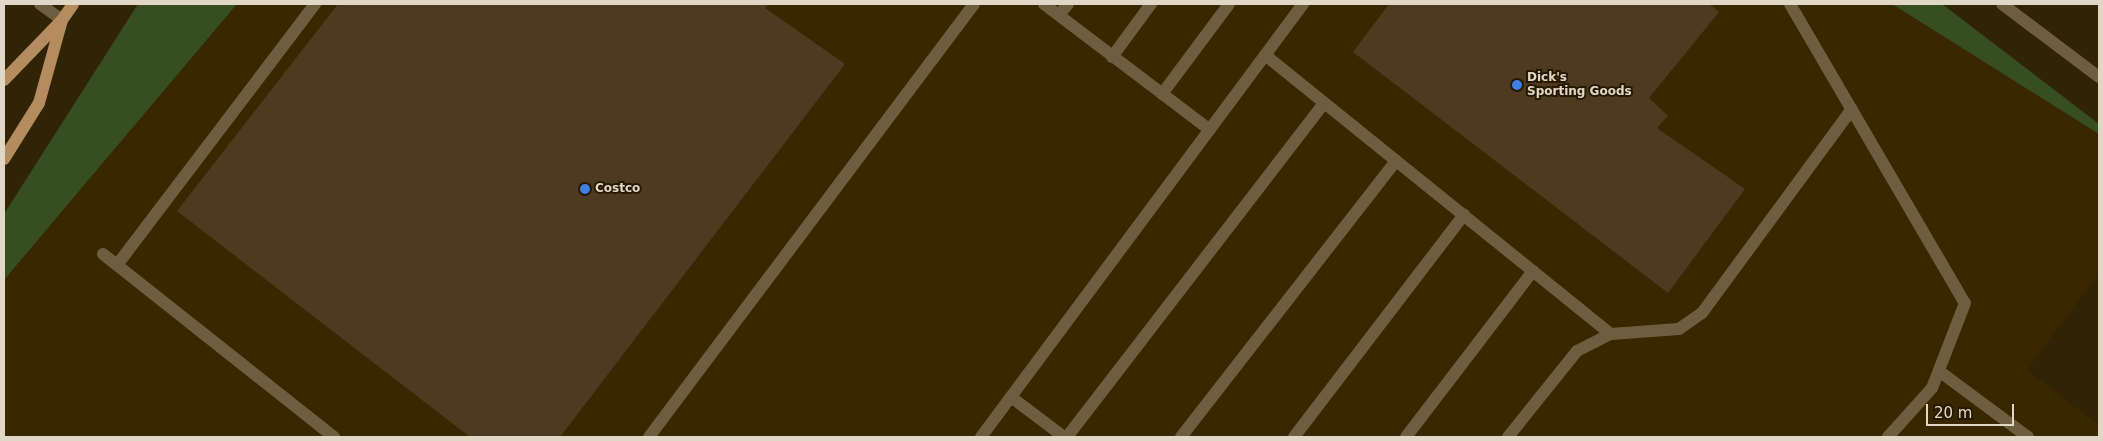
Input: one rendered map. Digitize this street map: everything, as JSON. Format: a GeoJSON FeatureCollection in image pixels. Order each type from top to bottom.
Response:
{"type":"FeatureCollection","features":[{"type":"Feature","properties":{"kind":"main road"},"geometry":{"type":"LineString","coordinates":[[4,80],[62,20],[73,4]]}},
{"type":"Feature","properties":{"kind":"main road"},"geometry":{"type":"LineString","coordinates":[[4,159],[39,104],[62,20]]}},
{"type":"Feature","properties":{"kind":"street"},"geometry":{"type":"LineString","coordinates":[[40,4],[62,20]]}},
{"type":"Feature","properties":{"kind":"street"},"geometry":{"type":"LineString","coordinates":[[117,265],[315,4]]}},
{"type":"Feature","properties":{"kind":"street"},"geometry":{"type":"LineString","coordinates":[[1044,4],[1210,130]]}},
{"type":"Feature","properties":{"kind":"street"},"geometry":{"type":"LineString","coordinates":[[1059,16],[1068,4]]}},
{"type":"Feature","properties":{"kind":"street"},"geometry":{"type":"LineString","coordinates":[[1112,57],[1151,4]]}},
{"type":"Feature","properties":{"kind":"street"},"geometry":{"type":"LineString","coordinates":[[1162,94],[1229,4]]}},
{"type":"Feature","properties":{"kind":"street"},"geometry":{"type":"LineString","coordinates":[[981,437],[1303,4]]}},
{"type":"Feature","properties":{"kind":"street"},"geometry":{"type":"LineString","coordinates":[[1790,4],[1965,303],[1932,388],[1888,437]]}},
{"type":"Feature","properties":{"kind":"street"},"geometry":{"type":"LineString","coordinates":[[2002,4],[2099,77]]}},
{"type":"Feature","properties":{"kind":"street"},"geometry":{"type":"LineString","coordinates":[[649,437],[970,5]]}},
{"type":"Feature","properties":{"kind":"street"},"geometry":{"type":"LineString","coordinates":[[1265,55],[1611,334]]}},
{"type":"Feature","properties":{"kind":"street"},"geometry":{"type":"LineString","coordinates":[[1012,397],[1065,437],[1324,103]]}},
{"type":"Feature","properties":{"kind":"street"},"geometry":{"type":"LineString","coordinates":[[1508,437],[1577,351],[1611,334],[1679,329],[1702,313],[1852,108]]}},
{"type":"Feature","properties":{"kind":"street"},"geometry":{"type":"LineString","coordinates":[[1181,437],[1396,161]]}},
{"type":"Feature","properties":{"kind":"street"},"geometry":{"type":"LineString","coordinates":[[1294,437],[1464,215]]}},
{"type":"Feature","properties":{"kind":"street"},"geometry":{"type":"LineString","coordinates":[[103,254],[334,437]]}},
{"type":"Feature","properties":{"kind":"street"},"geometry":{"type":"LineString","coordinates":[[1406,437],[1533,271]]}},
{"type":"Feature","properties":{"kind":"street"},"geometry":{"type":"LineString","coordinates":[[1939,371],[2028,437]]}},
{"type":"Feature","properties":{"kind":"shaded area"},"geometry":{"type":"Polygon","coordinates":[[[237,4],[1892,4],[2099,134],[2099,273],[2027,370],[2099,425],[2099,437],[4,437],[4,280],[237,4]]]}},
{"type":"Feature","properties":{"kind":"green space"},"geometry":{"type":"Polygon","coordinates":[[[138,4],[237,4],[4,280],[4,214],[138,4]]]}},
{"type":"Feature","properties":{"kind":"green space"},"geometry":{"type":"Polygon","coordinates":[[[1892,4],[1942,4],[2099,124],[2099,134],[1892,4]]]}},
{"type":"Feature","properties":{"kind":"building"},"geometry":{"type":"Polygon","coordinates":[[[338,4],[769,4],[765,8],[845,64],[560,437],[470,437],[177,211],[338,4]]]}},
{"type":"Feature","properties":{"kind":"building"},"geometry":{"type":"Polygon","coordinates":[[[1389,4],[1709,4],[1719,12],[1649,98],[1668,116],[1657,128],[1745,189],[1668,293],[1353,52],[1389,4]]]}},
{"type":"Feature","properties":{"kind":"place","name":"Dick's Sporting Goods"},"geometry":{"type":"Point","coordinates":[1517,85]}},
{"type":"Feature","properties":{"kind":"place","name":"Costco"},"geometry":{"type":"Point","coordinates":[585,189]}}]}
